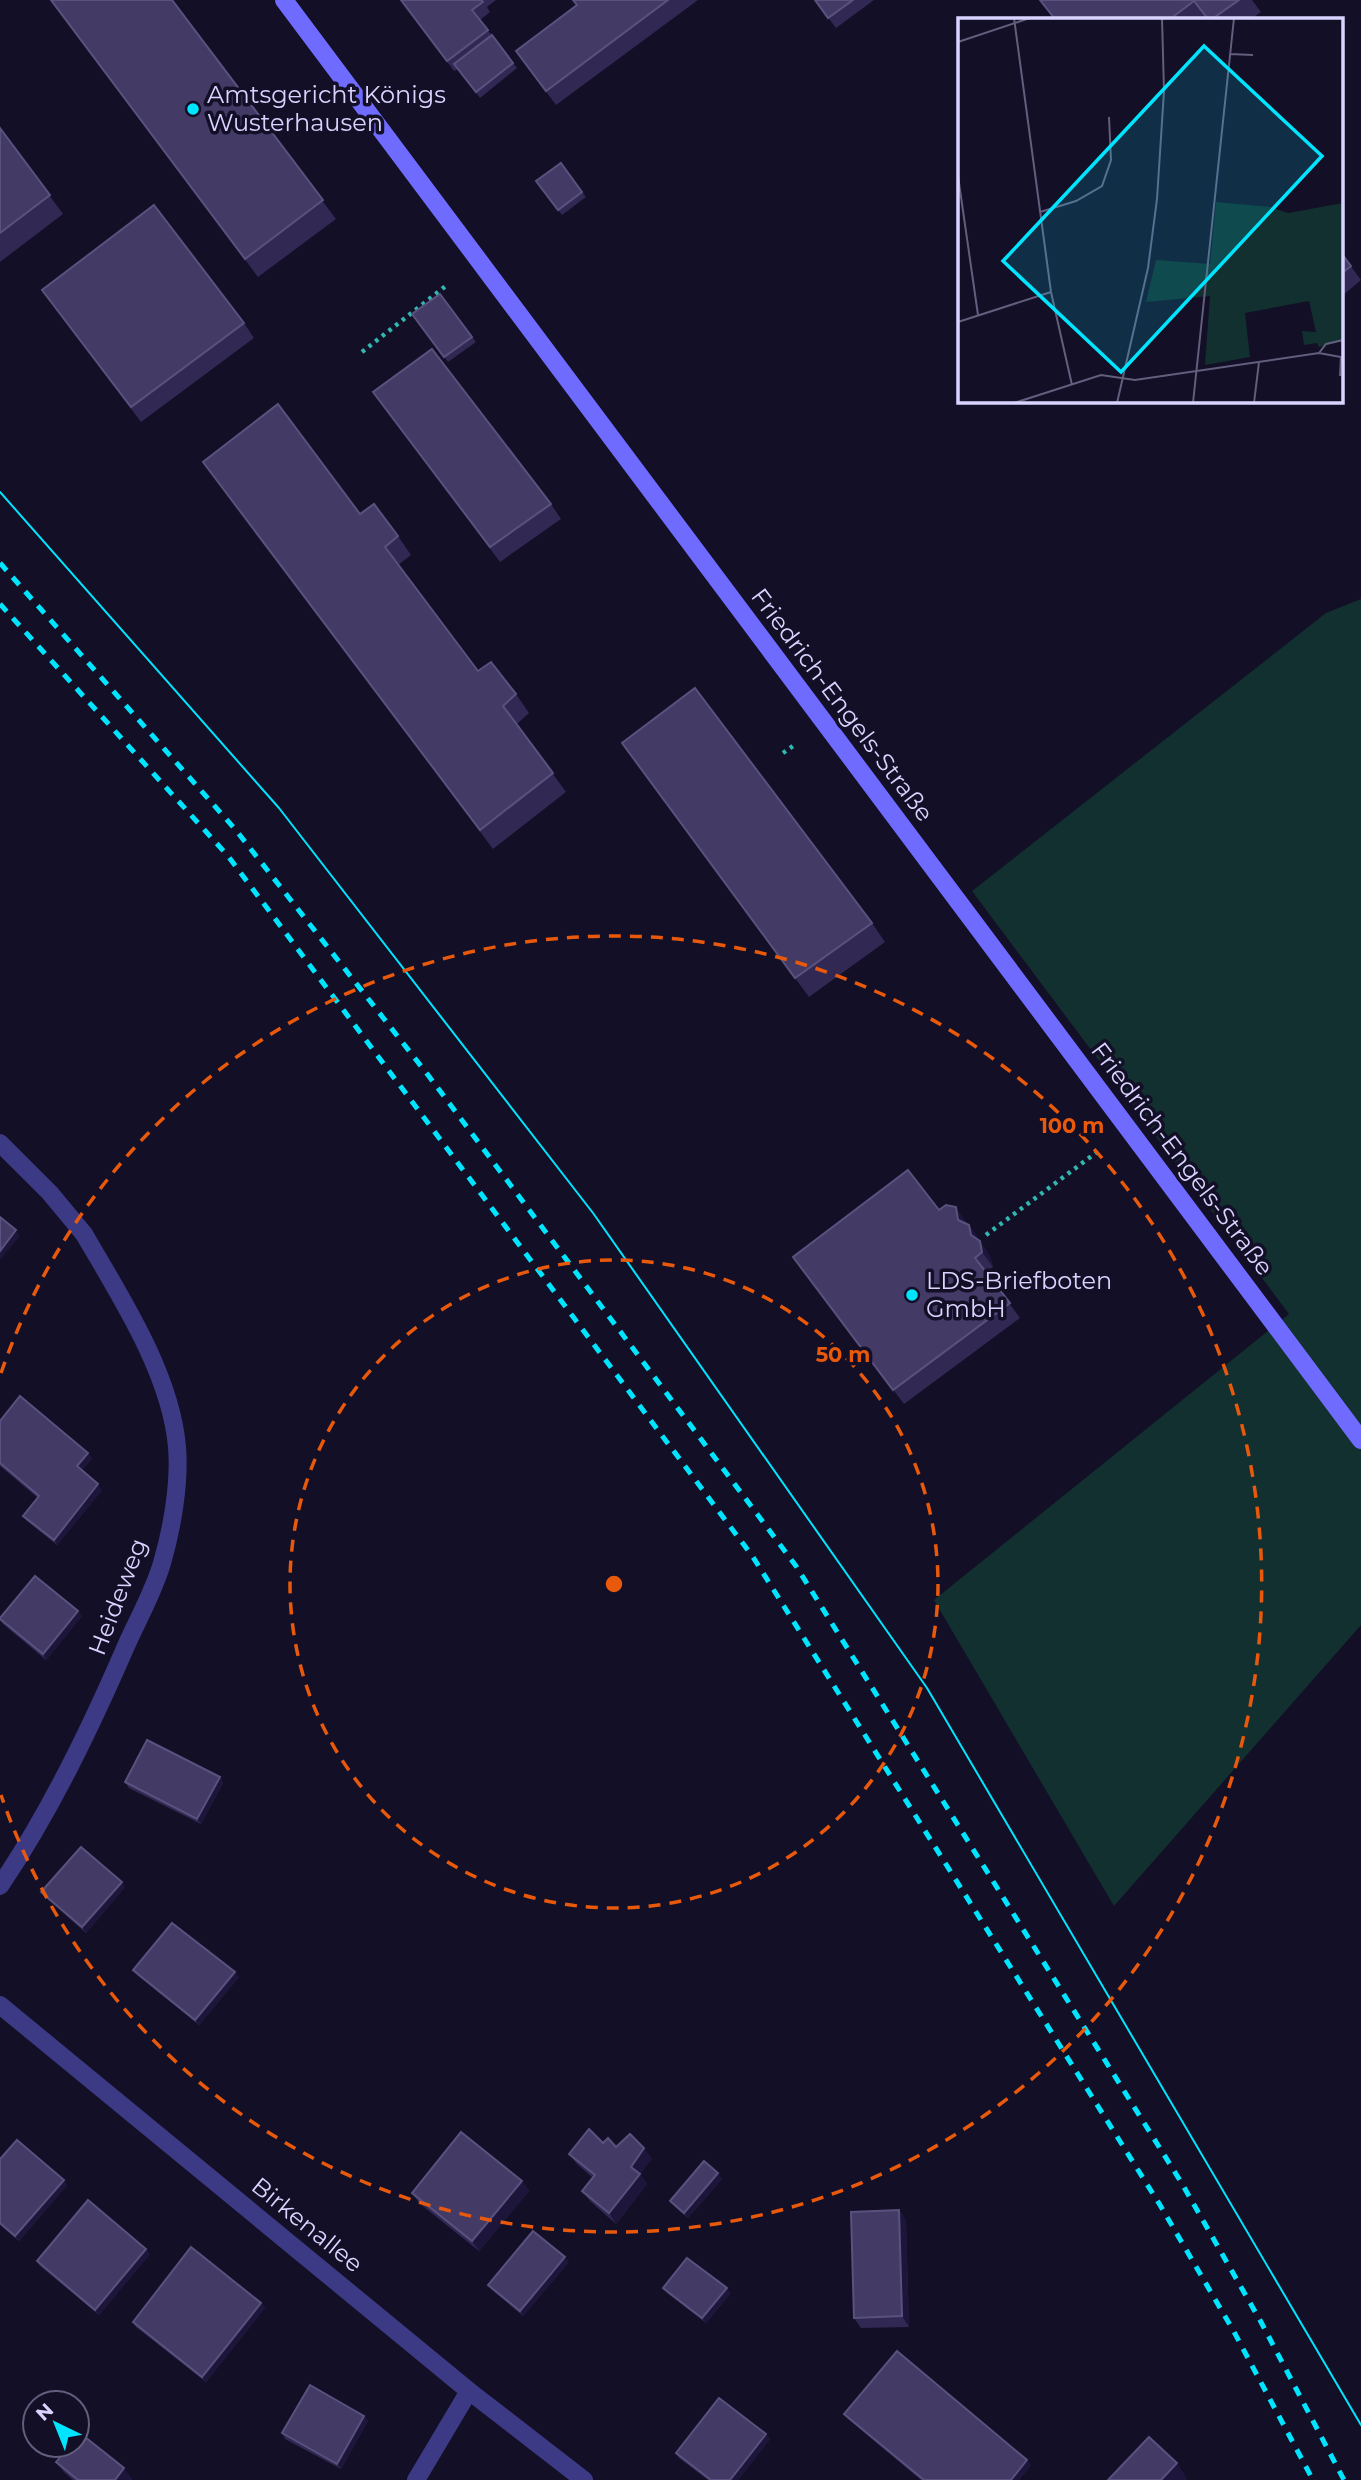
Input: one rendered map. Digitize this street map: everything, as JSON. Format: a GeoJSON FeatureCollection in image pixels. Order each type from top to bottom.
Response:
{"type":"FeatureCollection","features":[{"type":"Feature","properties":{"kind":"main road","name":"Friedrich-Engels-Straße"},"geometry":{"type":"LineString","coordinates":[[284,0],[1361,1440]]}},
{"type":"Feature","properties":{"kind":"street","name":"Heideweg"},"geometry":{"type":"LineString","coordinates":[[0,1143],[50,1193],[84,1234],[116,1289],[167,1395],[177,1448],[173,1505],[162,1564],[106,1693],[36,1828],[0,1886]]}},
{"type":"Feature","properties":{"kind":"street","name":"Birkenallee"},"geometry":{"type":"LineString","coordinates":[[0,2005],[470,2391],[584,2480]]}},
{"type":"Feature","properties":{"kind":"street"},"geometry":{"type":"LineString","coordinates":[[416,2480],[470,2391]]}},
{"type":"Feature","properties":{"kind":"path"},"geometry":{"type":"LineString","coordinates":[[362,352],[447,285]]}},
{"type":"Feature","properties":{"kind":"path"},"geometry":{"type":"LineString","coordinates":[[783,753],[793,746]]}},
{"type":"Feature","properties":{"kind":"path"},"geometry":{"type":"LineString","coordinates":[[986,1236],[1097,1152]]}},
{"type":"Feature","properties":{"kind":"green space"},"geometry":{"type":"Polygon","coordinates":[[[1361,599],[1361,1625],[1114,1906],[934,1600],[1289,1314],[972,891],[1326,613],[1361,599]]]}},
{"type":"Feature","properties":{"kind":"building","name":"Amtsgericht Königs Wusterhausen"},"geometry":{"type":"Polygon","coordinates":[[[51,0],[172,0],[323,200],[245,259],[51,0]]]}},
{"type":"Feature","properties":{"kind":"building"},"geometry":{"type":"Polygon","coordinates":[[[401,0],[481,0],[483,2],[472,10],[488,30],[447,61],[401,0]]]}},
{"type":"Feature","properties":{"kind":"building"},"geometry":{"type":"Polygon","coordinates":[[[573,0],[668,0],[546,91],[516,51],[577,5],[573,0]]]}},
{"type":"Feature","properties":{"kind":"building"},"geometry":{"type":"Polygon","coordinates":[[[815,0],[853,0],[828,18],[815,0]]]}},
{"type":"Feature","properties":{"kind":"building"},"geometry":{"type":"Polygon","coordinates":[[[1040,0],[1239,0],[1213,18],[1207,18],[1194,1],[1171,18],[1054,18],[1040,0]]]}},
{"type":"Feature","properties":{"kind":"building"},"geometry":{"type":"Polygon","coordinates":[[[492,35],[513,63],[476,92],[454,64],[492,35]]]}},
{"type":"Feature","properties":{"kind":"building"},"geometry":{"type":"Polygon","coordinates":[[[0,128],[50,195],[0,233],[0,128]]]}},
{"type":"Feature","properties":{"kind":"building"},"geometry":{"type":"Polygon","coordinates":[[[561,163],[582,192],[558,210],[536,181],[561,163]]]}},
{"type":"Feature","properties":{"kind":"building"},"geometry":{"type":"Polygon","coordinates":[[[154,205],[244,323],[131,407],[42,290],[154,205]]]}},
{"type":"Feature","properties":{"kind":"building"},"geometry":{"type":"Polygon","coordinates":[[[1344,257],[1351,266],[1344,271],[1344,257]]]}},
{"type":"Feature","properties":{"kind":"building"},"geometry":{"type":"Polygon","coordinates":[[[440,294],[472,337],[444,357],[412,314],[440,294]]]}},
{"type":"Feature","properties":{"kind":"building"},"geometry":{"type":"Polygon","coordinates":[[[432,349],[551,504],[490,547],[373,392],[432,349]]]}},
{"type":"Feature","properties":{"kind":"building"},"geometry":{"type":"Polygon","coordinates":[[[278,404],[360,514],[374,504],[398,536],[385,547],[478,671],[491,662],[516,694],[503,706],[553,773],[480,830],[203,462],[278,404]]]}},
{"type":"Feature","properties":{"kind":"building"},"geometry":{"type":"Polygon","coordinates":[[[695,688],[872,923],[795,978],[622,743],[695,688]]]}},
{"type":"Feature","properties":{"kind":"building","name":"LDS-Briefboten GmbH"},"geometry":{"type":"Polygon","coordinates":[[[908,1170],[939,1210],[946,1205],[956,1207],[958,1220],[969,1225],[971,1235],[980,1241],[982,1252],[975,1258],[1010,1303],[893,1390],[793,1257],[908,1170]]]}},
{"type":"Feature","properties":{"kind":"building"},"geometry":{"type":"Polygon","coordinates":[[[0,1217],[16,1230],[0,1251],[0,1217]]]}},
{"type":"Feature","properties":{"kind":"building"},"geometry":{"type":"Polygon","coordinates":[[[20,1396],[88,1453],[77,1466],[98,1484],[54,1540],[23,1516],[39,1496],[0,1463],[0,1421],[20,1396]]]}},
{"type":"Feature","properties":{"kind":"building"},"geometry":{"type":"Polygon","coordinates":[[[35,1576],[78,1611],[43,1654],[0,1619],[35,1576]]]}},
{"type":"Feature","properties":{"kind":"building"},"geometry":{"type":"Polygon","coordinates":[[[147,1740],[220,1777],[197,1819],[125,1782],[147,1740]]]}},
{"type":"Feature","properties":{"kind":"building"},"geometry":{"type":"Polygon","coordinates":[[[81,1847],[122,1882],[82,1927],[41,1892],[81,1847]]]}},
{"type":"Feature","properties":{"kind":"building"},"geometry":{"type":"Polygon","coordinates":[[[172,1923],[235,1972],[195,2020],[133,1970],[172,1923]]]}},
{"type":"Feature","properties":{"kind":"building"},"geometry":{"type":"Polygon","coordinates":[[[589,2129],[603,2143],[608,2138],[616,2147],[630,2134],[644,2148],[631,2167],[640,2174],[609,2213],[582,2191],[595,2175],[569,2154],[589,2129]]]}},
{"type":"Feature","properties":{"kind":"building"},"geometry":{"type":"Polygon","coordinates":[[[461,2132],[522,2181],[472,2241],[412,2193],[461,2132]]]}},
{"type":"Feature","properties":{"kind":"building"},"geometry":{"type":"Polygon","coordinates":[[[17,2140],[64,2180],[15,2236],[0,2223],[0,2159],[17,2140]]]}},
{"type":"Feature","properties":{"kind":"building"},"geometry":{"type":"Polygon","coordinates":[[[704,2161],[718,2173],[684,2213],[670,2201],[704,2161]]]}},
{"type":"Feature","properties":{"kind":"building"},"geometry":{"type":"Polygon","coordinates":[[[88,2200],[146,2249],[95,2310],[37,2261],[88,2200]]]}},
{"type":"Feature","properties":{"kind":"building"},"geometry":{"type":"Polygon","coordinates":[[[899,2210],[902,2316],[854,2318],[851,2212],[899,2210]]]}},
{"type":"Feature","properties":{"kind":"building"},"geometry":{"type":"Polygon","coordinates":[[[533,2231],[565,2257],[520,2311],[488,2285],[533,2231]]]}},
{"type":"Feature","properties":{"kind":"building"},"geometry":{"type":"Polygon","coordinates":[[[191,2247],[261,2303],[202,2377],[133,2322],[191,2247]]]}},
{"type":"Feature","properties":{"kind":"building"},"geometry":{"type":"Polygon","coordinates":[[[687,2258],[727,2288],[702,2318],[663,2288],[687,2258]]]}},
{"type":"Feature","properties":{"kind":"building"},"geometry":{"type":"Polygon","coordinates":[[[897,2351],[1027,2460],[1011,2480],[924,2480],[844,2414],[897,2351]]]}},
{"type":"Feature","properties":{"kind":"building"},"geometry":{"type":"Polygon","coordinates":[[[310,2385],[364,2416],[337,2464],[282,2433],[310,2385]]]}},
{"type":"Feature","properties":{"kind":"building"},"geometry":{"type":"Polygon","coordinates":[[[719,2398],[766,2434],[730,2480],[711,2480],[676,2453],[719,2398]]]}},
{"type":"Feature","properties":{"kind":"building"},"geometry":{"type":"Polygon","coordinates":[[[1149,2437],[1177,2463],[1161,2480],[1108,2480],[1149,2437]]]}},
{"type":"Feature","properties":{"kind":"building"},"geometry":{"type":"Polygon","coordinates":[[[91,2442],[124,2468],[115,2480],[78,2480],[56,2462],[58,2459],[91,2459],[91,2442]]]}},
{"type":"Feature","properties":{"kind":"tram line"},"geometry":{"type":"LineString","coordinates":[[0,492],[279,808],[593,1213],[927,1688],[1361,2425]]}},
{"type":"Feature","properties":{"kind":"railway"},"geometry":{"type":"LineString","coordinates":[[0,563],[235,829],[428,1075],[796,1566],[1181,2182],[1261,2322],[1344,2480]]}},
{"type":"Feature","properties":{"kind":"railway"},"geometry":{"type":"LineString","coordinates":[[0,604],[228,856],[753,1557],[1160,2205],[1233,2330],[1313,2480]]}},
{"type":"Feature","properties":{"kind":"place","name":"Amtsgericht Königs Wusterhausen"},"geometry":{"type":"Point","coordinates":[193,109]}},
{"type":"Feature","properties":{"kind":"place","name":"LDS-Briefboten GmbH"},"geometry":{"type":"Point","coordinates":[912,1295]}}]}
